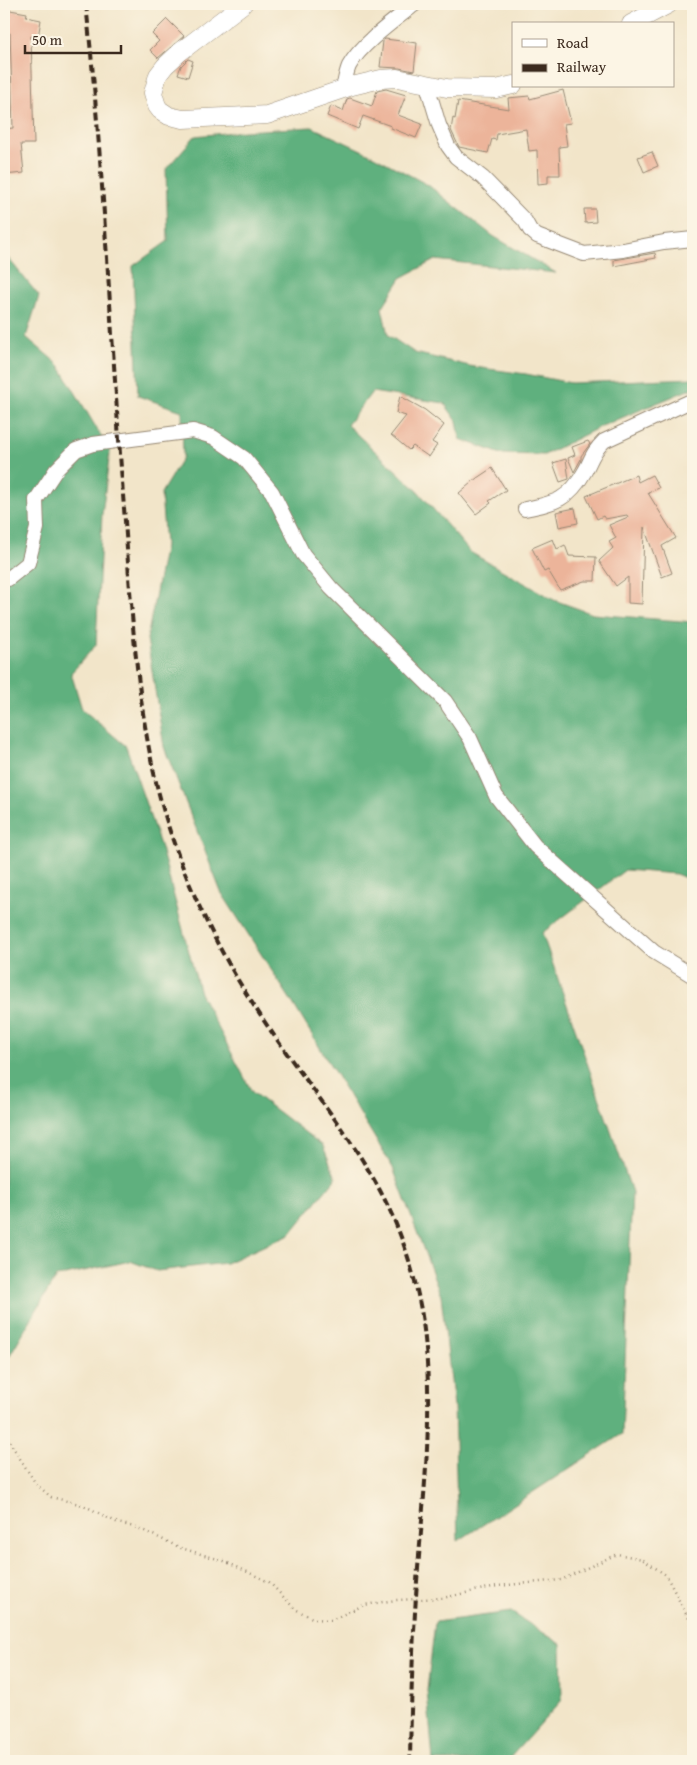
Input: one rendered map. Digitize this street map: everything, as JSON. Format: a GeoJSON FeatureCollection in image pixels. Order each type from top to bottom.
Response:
{"type":"FeatureCollection","features":[{"type":"Feature","properties":{"kind":"street"},"geometry":{"type":"LineString","coordinates":[[243,4],[180,52],[165,66],[158,75],[153,94],[160,110],[169,116],[182,119],[267,114],[367,82],[397,78],[447,88],[496,89],[512,85]]}},
{"type":"Feature","properties":{"kind":"street"},"geometry":{"type":"LineString","coordinates":[[343,89],[348,67],[354,58],[415,4]]}},
{"type":"Feature","properties":{"kind":"street"},"geometry":{"type":"LineString","coordinates":[[635,22],[669,4]]}},
{"type":"Feature","properties":{"kind":"street"},"geometry":{"type":"LineString","coordinates":[[427,85],[440,130],[456,157],[483,178],[526,221],[530,230],[537,236],[584,254],[693,239]]}},
{"type":"Feature","properties":{"kind":"street"},"geometry":{"type":"LineString","coordinates":[[524,509],[549,504],[568,494],[577,484],[594,452],[604,441],[693,400]]}},
{"type":"Feature","properties":{"kind":"street"},"geometry":{"type":"LineString","coordinates":[[4,579],[8,579],[28,563],[37,528],[36,500],[56,470],[76,450],[93,444],[193,430],[213,436],[244,458],[272,492],[303,554],[331,588],[445,701],[470,738],[496,796],[535,846],[654,952],[693,976]]}},
{"type":"Feature","properties":{"kind":"path"},"geometry":{"type":"LineString","coordinates":[[4,1433],[36,1484],[51,1497],[84,1505],[118,1523],[138,1528],[180,1548],[224,1561],[269,1582],[295,1609],[314,1619],[330,1620],[364,1605],[396,1600],[443,1598],[497,1586],[561,1580],[617,1554],[642,1559],[666,1575],[693,1624]]}},
{"type":"Feature","properties":{"kind":"green space"},"geometry":{"type":"Polygon","coordinates":[[[312,127],[370,154],[428,185],[493,236],[556,273],[435,260],[401,278],[382,308],[388,335],[415,353],[474,367],[526,374],[571,383],[693,378],[693,388],[602,426],[544,455],[501,454],[460,439],[457,421],[444,403],[372,392],[347,425],[417,490],[470,552],[554,600],[593,614],[693,622],[693,881],[676,874],[625,870],[542,933],[632,1192],[622,1434],[458,1541],[454,1406],[441,1296],[393,1168],[292,1002],[221,892],[164,747],[147,639],[165,545],[161,493],[183,457],[182,411],[138,396],[133,266],[168,241],[166,169],[195,136],[312,127]]]}},
{"type":"Feature","properties":{"kind":"green space"},"geometry":{"type":"Polygon","coordinates":[[[4,253],[39,296],[26,337],[59,365],[110,451],[102,514],[96,645],[71,673],[82,709],[126,746],[161,848],[200,993],[252,1092],[323,1146],[336,1178],[290,1234],[226,1263],[157,1271],[130,1261],[56,1277],[4,1365],[4,253]]]}},
{"type":"Feature","properties":{"kind":"green space"},"geometry":{"type":"Polygon","coordinates":[[[511,1612],[561,1644],[562,1700],[507,1761],[433,1761],[427,1690],[435,1622],[511,1612]]]}},
{"type":"Feature","properties":{"kind":"building"},"geometry":{"type":"Polygon","coordinates":[[[10,10],[27,13],[26,17],[41,20],[38,37],[31,36],[34,144],[21,144],[24,173],[4,175],[4,129],[13,128],[10,33],[6,32],[10,10]]]}},
{"type":"Feature","properties":{"kind":"building"},"geometry":{"type":"Polygon","coordinates":[[[167,19],[184,36],[158,58],[150,50],[159,41],[152,34],[167,19]]]}},
{"type":"Feature","properties":{"kind":"building"},"geometry":{"type":"Polygon","coordinates":[[[385,39],[417,43],[414,71],[380,67],[383,41],[385,39]]]}},
{"type":"Feature","properties":{"kind":"building"},"geometry":{"type":"Polygon","coordinates":[[[188,59],[193,61],[188,77],[178,74],[181,66],[188,59]]]}},
{"type":"Feature","properties":{"kind":"building"},"geometry":{"type":"Polygon","coordinates":[[[386,89],[406,95],[398,115],[422,124],[416,138],[363,116],[358,129],[327,116],[331,106],[343,111],[347,99],[350,98],[372,106],[377,91],[386,89]]]}},
{"type":"Feature","properties":{"kind":"building"},"geometry":{"type":"Polygon","coordinates":[[[563,90],[571,123],[564,124],[567,146],[559,147],[560,175],[548,175],[548,183],[538,184],[537,150],[529,151],[526,129],[497,134],[496,140],[492,139],[488,153],[459,147],[451,130],[458,101],[509,109],[508,98],[529,96],[530,99],[563,90]]]}},
{"type":"Feature","properties":{"kind":"building"},"geometry":{"type":"Polygon","coordinates":[[[652,152],[658,166],[644,172],[638,157],[652,152]]]}},
{"type":"Feature","properties":{"kind":"building"},"geometry":{"type":"Polygon","coordinates":[[[584,209],[595,209],[596,222],[585,223],[584,209]]]}},
{"type":"Feature","properties":{"kind":"building"},"geometry":{"type":"Polygon","coordinates":[[[655,253],[656,258],[614,266],[614,260],[655,253]]]}},
{"type":"Feature","properties":{"kind":"building"},"geometry":{"type":"Polygon","coordinates":[[[400,396],[425,410],[444,425],[432,442],[437,445],[429,457],[413,446],[409,450],[391,435],[406,416],[396,413],[400,396]]]}},
{"type":"Feature","properties":{"kind":"building"},"geometry":{"type":"Polygon","coordinates":[[[588,441],[590,444],[581,456],[574,472],[568,458],[575,455],[572,447],[588,441]]]}},
{"type":"Feature","properties":{"kind":"building"},"geometry":{"type":"Polygon","coordinates":[[[566,459],[569,479],[560,482],[553,463],[566,459]]]}},
{"type":"Feature","properties":{"kind":"building"},"geometry":{"type":"Polygon","coordinates":[[[492,468],[506,490],[489,501],[491,503],[476,514],[459,493],[492,468]]]}},
{"type":"Feature","properties":{"kind":"building"},"geometry":{"type":"Polygon","coordinates":[[[636,475],[638,482],[652,475],[659,488],[648,493],[676,538],[662,546],[672,573],[662,577],[644,527],[642,604],[628,603],[628,577],[616,586],[599,561],[613,548],[609,542],[616,538],[609,525],[628,517],[627,515],[605,519],[603,516],[597,519],[586,496],[636,475]]]}},
{"type":"Feature","properties":{"kind":"building"},"geometry":{"type":"Polygon","coordinates":[[[575,508],[578,523],[559,527],[556,512],[575,508]]]}},
{"type":"Feature","properties":{"kind":"building"},"geometry":{"type":"Polygon","coordinates":[[[553,539],[557,549],[565,545],[569,556],[596,557],[595,581],[584,581],[560,590],[548,570],[544,572],[532,548],[553,539]]]}},
{"type":"Feature","properties":{"kind":"railway"},"geometry":{"type":"LineString","coordinates":[[86,4],[103,193],[119,445],[138,680],[156,782],[165,815],[188,880],[217,943],[252,1003],[336,1120],[380,1190],[404,1245],[421,1308],[427,1367],[428,1425],[415,1617],[410,1761]]}}]}
